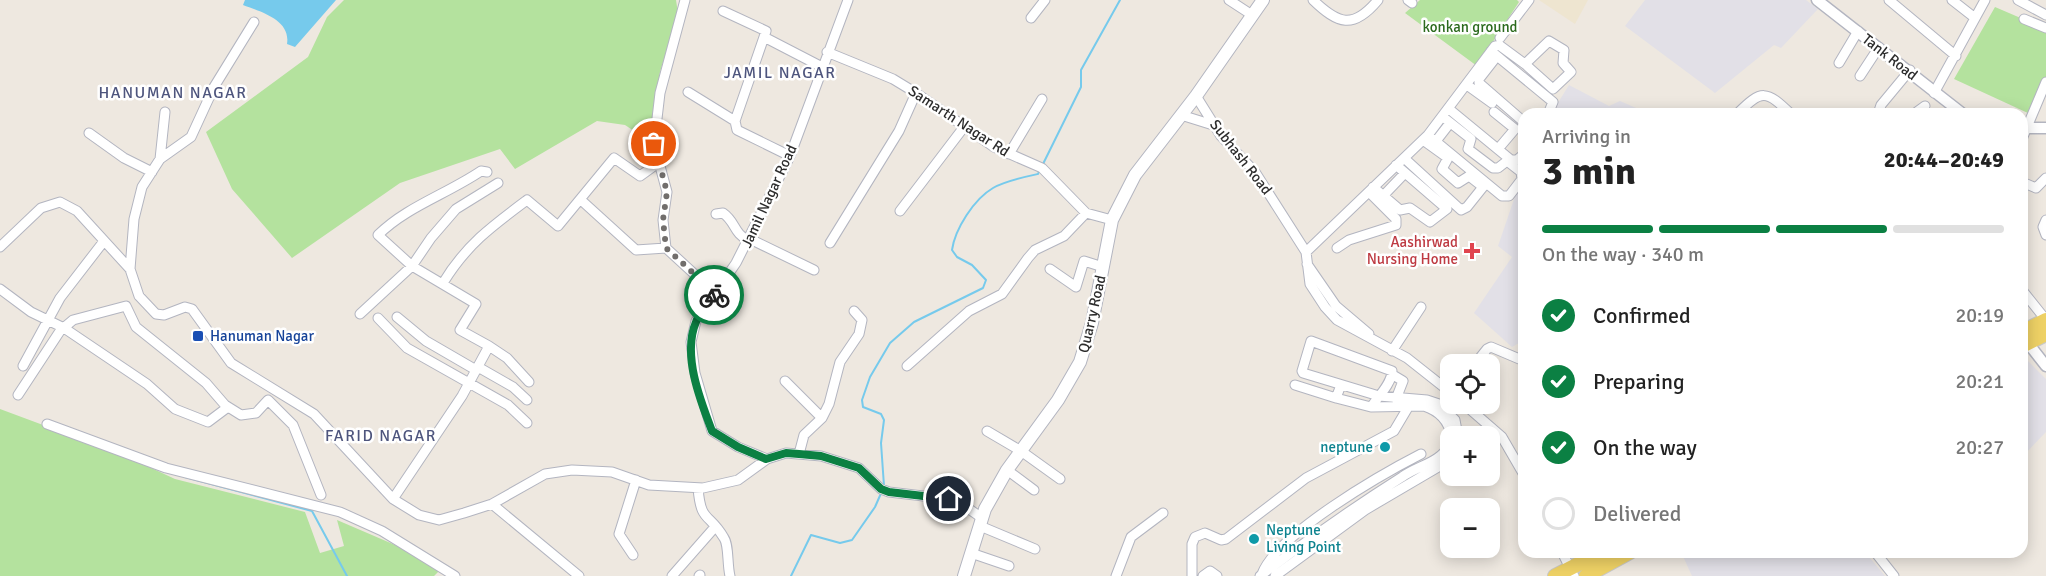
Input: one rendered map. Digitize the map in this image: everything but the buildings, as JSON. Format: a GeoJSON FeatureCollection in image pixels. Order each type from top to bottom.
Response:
{"type":"FeatureCollection","features":[{"type":"Feature","properties":{"kind":"main road","name":"Quarry Road"},"geometry":{"type":"LineString","coordinates":[[964,576],[981,522],[1007,470],[1058,400],[1080,362],[1092,323],[1112,220],[1135,175],[1196,96],[1263,0]]}},
{"type":"Feature","properties":{"kind":"main road"},"geometry":{"type":"LineString","coordinates":[[2028,335],[2046,320]]}},
{"type":"Feature","properties":{"kind":"main road"},"geometry":{"type":"LineString","coordinates":[[2028,339],[2045,337]]}},
{"type":"Feature","properties":{"kind":"main road"},"geometry":{"type":"LineString","coordinates":[[1555,576],[1572,572],[1593,558]]}},
{"type":"Feature","properties":{"kind":"main road"},"geometry":{"type":"LineString","coordinates":[[1586,576],[1619,558]]}},
{"type":"Feature","properties":{"kind":"street"},"geometry":{"type":"LineString","coordinates":[[685,0],[660,93],[654,144],[667,192],[663,220],[666,248],[715,293]]}},
{"type":"Feature","properties":{"kind":"street","name":"Jamil Nagar Road"},"geometry":{"type":"LineString","coordinates":[[766,459],[738,447],[712,431],[704,409],[691,342],[696,321],[750,240],[790,156],[848,0]]}},
{"type":"Feature","properties":{"kind":"street"},"geometry":{"type":"LineString","coordinates":[[1031,18],[1046,0]]}},
{"type":"Feature","properties":{"kind":"street"},"geometry":{"type":"LineString","coordinates":[[1229,0],[1252,15]]}},
{"type":"Feature","properties":{"kind":"street"},"geometry":{"type":"LineString","coordinates":[[1313,0],[1344,22],[1354,20],[1377,0]]}},
{"type":"Feature","properties":{"kind":"street"},"geometry":{"type":"LineString","coordinates":[[1500,38],[1529,0]]}},
{"type":"Feature","properties":{"kind":"street","name":"Tank Road"},"geometry":{"type":"LineString","coordinates":[[1816,0],[1910,70],[1934,93],[1955,108]]}},
{"type":"Feature","properties":{"kind":"street"},"geometry":{"type":"LineString","coordinates":[[1889,0],[1956,56]]}},
{"type":"Feature","properties":{"kind":"street"},"geometry":{"type":"LineString","coordinates":[[1952,0],[1975,18]]}},
{"type":"Feature","properties":{"kind":"street"},"geometry":{"type":"LineString","coordinates":[[1934,93],[1985,0]]}},
{"type":"Feature","properties":{"kind":"street"},"geometry":{"type":"LineString","coordinates":[[2018,0],[2046,15]]}},
{"type":"Feature","properties":{"kind":"street"},"geometry":{"type":"LineString","coordinates":[[723,11],[766,31],[735,121],[737,130],[790,156]]}},
{"type":"Feature","properties":{"kind":"street"},"geometry":{"type":"LineString","coordinates":[[2024,19],[2046,28]]}},
{"type":"Feature","properties":{"kind":"street"},"geometry":{"type":"LineString","coordinates":[[254,22],[214,87],[191,137],[160,159],[142,187],[134,219],[130,269],[139,296],[150,310],[164,315],[184,307],[192,309],[231,363],[314,414],[393,499],[419,515],[439,519],[492,504],[545,474],[572,470],[612,472],[649,485],[698,488],[738,480],[766,459],[786,453],[799,454],[821,456],[859,468],[885,490],[949,499],[981,522],[1035,549]]}},
{"type":"Feature","properties":{"kind":"street"},"geometry":{"type":"LineString","coordinates":[[1839,63],[1858,31]]}},
{"type":"Feature","properties":{"kind":"street"},"geometry":{"type":"LineString","coordinates":[[764,37],[822,67]]}},
{"type":"Feature","properties":{"kind":"street"},"geometry":{"type":"LineString","coordinates":[[1518,117],[1479,83],[1479,79],[1499,45],[1525,64],[1553,90],[1570,72],[1563,63],[1564,50],[1549,41],[1525,64]]}},
{"type":"Feature","properties":{"kind":"street"},"geometry":{"type":"LineString","coordinates":[[1860,76],[1879,47]]}},
{"type":"Feature","properties":{"kind":"street","name":"Samarth Nagar Rd"},"geometry":{"type":"LineString","coordinates":[[827,52],[893,79],[964,127],[1010,154],[1041,167],[1086,213]]}},
{"type":"Feature","properties":{"kind":"street"},"geometry":{"type":"LineString","coordinates":[[1436,141],[1447,120],[1449,109],[1494,54]]}},
{"type":"Feature","properties":{"kind":"street"},"geometry":{"type":"LineString","coordinates":[[1494,54],[1553,102],[1550,108]]}},
{"type":"Feature","properties":{"kind":"street"},"geometry":{"type":"LineString","coordinates":[[1880,108],[1910,70]]}},
{"type":"Feature","properties":{"kind":"street"},"geometry":{"type":"LineString","coordinates":[[2028,121],[2046,82]]}},
{"type":"Feature","properties":{"kind":"street"},"geometry":{"type":"LineString","coordinates":[[1467,85],[1515,129],[1498,149]]}},
{"type":"Feature","properties":{"kind":"street"},"geometry":{"type":"LineString","coordinates":[[688,92],[735,121]]}},
{"type":"Feature","properties":{"kind":"street"},"geometry":{"type":"LineString","coordinates":[[830,243],[899,131],[916,93]]}},
{"type":"Feature","properties":{"kind":"street"},"geometry":{"type":"LineString","coordinates":[[1743,108],[1753,98],[1769,95],[1784,108]]}},
{"type":"Feature","properties":{"kind":"street","name":"Subhash Road"},"geometry":{"type":"LineString","coordinates":[[1196,96],[1213,125],[1255,172],[1306,252]]}},
{"type":"Feature","properties":{"kind":"street"},"geometry":{"type":"LineString","coordinates":[[1010,154],[1041,99]]}},
{"type":"Feature","properties":{"kind":"street"},"geometry":{"type":"LineString","coordinates":[[1449,109],[1511,160],[1518,159]]}},
{"type":"Feature","properties":{"kind":"street"},"geometry":{"type":"LineString","coordinates":[[160,159],[165,112]]}},
{"type":"Feature","properties":{"kind":"street"},"geometry":{"type":"LineString","coordinates":[[1181,115],[1213,125]]}},
{"type":"Feature","properties":{"kind":"street"},"geometry":{"type":"LineString","coordinates":[[1440,384],[1407,358],[1337,320],[1325,307],[1310,284],[1306,252],[1425,137],[1447,120]]}},
{"type":"Feature","properties":{"kind":"street"},"geometry":{"type":"LineString","coordinates":[[1447,120],[1471,139],[1468,149],[1492,168],[1498,168],[1507,160],[1518,169]]}},
{"type":"Feature","properties":{"kind":"street"},"geometry":{"type":"LineString","coordinates":[[900,211],[964,127]]}},
{"type":"Feature","properties":{"kind":"street"},"geometry":{"type":"LineString","coordinates":[[2028,128],[2046,128]]}},
{"type":"Feature","properties":{"kind":"street"},"geometry":{"type":"LineString","coordinates":[[88,133],[124,158],[152,172]]}},
{"type":"Feature","properties":{"kind":"street"},"geometry":{"type":"LineString","coordinates":[[1425,137],[1436,141],[1502,196],[1509,196],[1518,184]]}},
{"type":"Feature","properties":{"kind":"street"},"geometry":{"type":"LineString","coordinates":[[1400,162],[1461,210],[1467,207],[1483,187],[1469,176],[1458,183],[1444,171],[1442,169],[1448,158],[1425,137]]}},
{"type":"Feature","properties":{"kind":"street"},"geometry":{"type":"LineString","coordinates":[[443,283],[458,258],[477,238],[527,200],[558,226],[614,158],[640,176],[658,163]]}},
{"type":"Feature","properties":{"kind":"street"},"geometry":{"type":"LineString","coordinates":[[1371,190],[1383,196],[1400,210],[1410,208],[1430,222],[1447,209],[1405,173],[1400,162]]}},
{"type":"Feature","properties":{"kind":"street"},"geometry":{"type":"LineString","coordinates":[[487,172],[481,171],[453,190],[393,220],[378,236],[412,266],[476,304],[460,330],[507,358],[529,382]]}},
{"type":"Feature","properties":{"kind":"street"},"geometry":{"type":"LineString","coordinates":[[1383,196],[1405,173]]}},
{"type":"Feature","properties":{"kind":"street"},"geometry":{"type":"LineString","coordinates":[[2028,185],[2036,188],[2046,178]]}},
{"type":"Feature","properties":{"kind":"street"},"geometry":{"type":"LineString","coordinates":[[360,314],[412,266],[431,238],[456,209],[498,183]]}},
{"type":"Feature","properties":{"kind":"street"},"geometry":{"type":"LineString","coordinates":[[1337,248],[1349,240],[1396,225],[1396,219],[1371,190]]}},
{"type":"Feature","properties":{"kind":"street"},"geometry":{"type":"LineString","coordinates":[[581,200],[636,250],[666,248]]}},
{"type":"Feature","properties":{"kind":"street"},"geometry":{"type":"LineString","coordinates":[[0,247],[41,208],[60,202],[76,211],[130,269]]}},
{"type":"Feature","properties":{"kind":"street"},"geometry":{"type":"LineString","coordinates":[[716,214],[723,213],[729,217],[737,235],[814,270]]}},
{"type":"Feature","properties":{"kind":"street"},"geometry":{"type":"LineString","coordinates":[[907,366],[969,311],[1002,294],[1035,250],[1064,236],[1086,213],[1112,220]]}},
{"type":"Feature","properties":{"kind":"street"},"geometry":{"type":"LineString","coordinates":[[2046,220],[2043,226],[2046,235]]}},
{"type":"Feature","properties":{"kind":"street"},"geometry":{"type":"LineString","coordinates":[[1336,224],[1349,240]]}},
{"type":"Feature","properties":{"kind":"street"},"geometry":{"type":"LineString","coordinates":[[23,366],[60,298],[104,241]]}},
{"type":"Feature","properties":{"kind":"street"},"geometry":{"type":"LineString","coordinates":[[1050,269],[1076,287],[1084,261],[1103,267]]}},
{"type":"Feature","properties":{"kind":"street"},"geometry":{"type":"LineString","coordinates":[[0,289],[31,312],[64,328],[147,384],[175,409],[208,422],[228,407]]}},
{"type":"Feature","properties":{"kind":"street"},"geometry":{"type":"LineString","coordinates":[[2028,298],[2046,320]]}},
{"type":"Feature","properties":{"kind":"street"},"geometry":{"type":"LineString","coordinates":[[18,395],[64,328],[73,320],[126,306],[136,327],[206,383],[228,407],[242,415],[256,413],[268,400],[283,413],[293,425],[321,495]]}},
{"type":"Feature","properties":{"kind":"street"},"geometry":{"type":"LineString","coordinates":[[1392,351],[1421,307]]}},
{"type":"Feature","properties":{"kind":"street"},"geometry":{"type":"LineString","coordinates":[[799,454],[804,435],[822,418],[829,404],[840,362],[859,334],[862,320],[854,311]]}},
{"type":"Feature","properties":{"kind":"street"},"geometry":{"type":"LineString","coordinates":[[397,317],[426,341],[513,387],[527,399]]}},
{"type":"Feature","properties":{"kind":"street"},"geometry":{"type":"LineString","coordinates":[[378,318],[407,348],[508,405],[527,423]]}},
{"type":"Feature","properties":{"kind":"street"},"geometry":{"type":"LineString","coordinates":[[1396,399],[1403,381],[1392,375],[1389,368],[1311,341],[1303,374],[1379,396],[1434,409],[1445,419],[1447,426]]}},
{"type":"Feature","properties":{"kind":"street"},"geometry":{"type":"LineString","coordinates":[[2028,345],[2046,366]]}},
{"type":"Feature","properties":{"kind":"street"},"geometry":{"type":"LineString","coordinates":[[393,499],[469,382],[489,346]]}},
{"type":"Feature","properties":{"kind":"street"},"geometry":{"type":"LineString","coordinates":[[1483,354],[1491,347],[1518,358]]}},
{"type":"Feature","properties":{"kind":"street"},"geometry":{"type":"LineString","coordinates":[[1371,407],[1392,375]]}},
{"type":"Feature","properties":{"kind":"street"},"geometry":{"type":"LineString","coordinates":[[785,381],[822,418]]}},
{"type":"Feature","properties":{"kind":"street"},"geometry":{"type":"LineString","coordinates":[[1295,385],[1336,399],[1371,407],[1412,403],[1439,404],[1455,420],[1456,426]]}},
{"type":"Feature","properties":{"kind":"street"},"geometry":{"type":"LineString","coordinates":[[1336,399],[1341,385]]}},
{"type":"Feature","properties":{"kind":"street"},"geometry":{"type":"LineString","coordinates":[[1192,576],[1192,544],[1195,537],[1205,533],[1221,540],[1226,539],[1306,478],[1394,431],[1412,403]]}},
{"type":"Feature","properties":{"kind":"street"},"geometry":{"type":"LineString","coordinates":[[1476,414],[1502,437],[1518,465]]}},
{"type":"Feature","properties":{"kind":"street"},"geometry":{"type":"LineString","coordinates":[[47,424],[166,468],[340,512],[382,531],[453,575]]}},
{"type":"Feature","properties":{"kind":"street"},"geometry":{"type":"LineString","coordinates":[[987,431],[1021,451],[1060,479]]}},
{"type":"Feature","properties":{"kind":"street"},"geometry":{"type":"LineString","coordinates":[[1261,575],[1266,563],[1277,550],[1304,528],[1421,453]]}},
{"type":"Feature","properties":{"kind":"street"},"geometry":{"type":"LineString","coordinates":[[1261,575],[1364,507],[1405,475],[1440,458]]}},
{"type":"Feature","properties":{"kind":"street"},"geometry":{"type":"LineString","coordinates":[[1430,462],[1436,471]]}},
{"type":"Feature","properties":{"kind":"street"},"geometry":{"type":"LineString","coordinates":[[1399,465],[1405,475]]}},
{"type":"Feature","properties":{"kind":"street"},"geometry":{"type":"LineString","coordinates":[[1364,507],[1440,468]]}},
{"type":"Feature","properties":{"kind":"street"},"geometry":{"type":"LineString","coordinates":[[1007,470],[1034,490]]}},
{"type":"Feature","properties":{"kind":"street"},"geometry":{"type":"LineString","coordinates":[[633,555],[619,534],[636,480]]}},
{"type":"Feature","properties":{"kind":"street"},"geometry":{"type":"LineString","coordinates":[[698,488],[700,511],[725,539],[728,548],[726,561],[730,576]]}},
{"type":"Feature","properties":{"kind":"street"},"geometry":{"type":"LineString","coordinates":[[1356,493],[1364,507]]}},
{"type":"Feature","properties":{"kind":"street"},"geometry":{"type":"LineString","coordinates":[[492,504],[579,576]]}},
{"type":"Feature","properties":{"kind":"street"},"geometry":{"type":"LineString","coordinates":[[1116,576],[1131,537],[1163,513]]}},
{"type":"Feature","properties":{"kind":"street"},"geometry":{"type":"LineString","coordinates":[[672,576],[715,527]]}},
{"type":"Feature","properties":{"kind":"street"},"geometry":{"type":"LineString","coordinates":[[1304,528],[1312,542]]}},
{"type":"Feature","properties":{"kind":"street"},"geometry":{"type":"LineString","coordinates":[[1275,576],[1312,542]]}},
{"type":"Feature","properties":{"kind":"street"},"geometry":{"type":"LineString","coordinates":[[971,553],[1009,566]]}},
{"type":"Feature","properties":{"kind":"street"},"geometry":{"type":"LineString","coordinates":[[1565,558],[1572,572]]}},
{"type":"Feature","properties":{"kind":"street"},"geometry":{"type":"LineString","coordinates":[[1880,558],[1894,576]]}},
{"type":"Feature","properties":{"kind":"street"},"geometry":{"type":"LineString","coordinates":[[1204,572],[1212,572],[1217,576]]}},
{"type":"Feature","properties":{"kind":"shaded area"},"geometry":{"type":"Polygon","coordinates":[[[1539,0],[1588,0],[1575,24],[1539,0]]]}},
{"type":"Feature","properties":{"kind":"shaded area"},"geometry":{"type":"Polygon","coordinates":[[[1645,0],[1806,0],[1818,9],[1781,48],[1774,45],[1715,93],[1625,26],[1645,0]]]}},
{"type":"Feature","properties":{"kind":"shaded area"},"geometry":{"type":"Polygon","coordinates":[[[1569,85],[1609,106],[1620,101],[1636,108],[1555,108],[1569,85]]]}},
{"type":"Feature","properties":{"kind":"shaded area"},"geometry":{"type":"Polygon","coordinates":[[[1518,188],[1518,344],[1512,347],[1474,313],[1512,257],[1498,246],[1518,188]]]}},
{"type":"Feature","properties":{"kind":"shaded area"},"geometry":{"type":"Polygon","coordinates":[[[2028,361],[2046,379],[2046,432],[2028,451],[2028,361]]]}},
{"type":"Feature","properties":{"kind":"shaded area"},"geometry":{"type":"Polygon","coordinates":[[[1684,558],[1870,558],[1885,576],[1692,576],[1684,558]]]}},
{"type":"Feature","properties":{"kind":"green space"},"geometry":{"type":"Polygon","coordinates":[[[344,0],[676,0],[678,13],[660,72],[649,141],[625,125],[597,121],[515,169],[500,149],[400,183],[292,258],[232,189],[206,132],[308,57],[327,17],[344,0]]]}},
{"type":"Feature","properties":{"kind":"green space","name":"konkan ground"},"geometry":{"type":"Polygon","coordinates":[[[1420,0],[1517,0],[1519,2],[1477,66],[1405,13],[1420,0]]]}},
{"type":"Feature","properties":{"kind":"green space"},"geometry":{"type":"Polygon","coordinates":[[[1995,7],[2046,29],[2046,79],[2030,114],[2028,108],[2017,108],[1954,79],[1995,7]]]}},
{"type":"Feature","properties":{"kind":"green space"},"geometry":{"type":"Polygon","coordinates":[[[0,409],[121,454],[175,479],[305,512],[320,553],[344,546],[337,520],[444,566],[434,576],[0,576],[0,409]]]}},
{"type":"Feature","properties":{"kind":"water"},"geometry":{"type":"Polygon","coordinates":[[[245,0],[336,0],[295,47],[287,44],[287,36],[280,23],[266,14],[243,5],[245,0]]]}},
{"type":"Feature","properties":{"kind":"waterway"},"geometry":{"type":"LineString","coordinates":[[1043,164],[1081,87],[1081,70],[1120,0]]}},
{"type":"Feature","properties":{"kind":"waterway"},"geometry":{"type":"LineString","coordinates":[[884,486],[881,443],[884,420],[881,414],[863,407],[862,400],[870,377],[890,343],[914,322],[983,288],[986,280],[972,265],[957,257],[952,250],[961,224],[979,199],[993,188],[1003,183],[1038,174],[1040,169]]}},
{"type":"Feature","properties":{"kind":"waterway"},"geometry":{"type":"LineString","coordinates":[[185,477],[312,511],[347,576]]}},
{"type":"Feature","properties":{"kind":"waterway"},"geometry":{"type":"LineString","coordinates":[[791,576],[811,535],[840,543],[852,540],[875,507],[882,491]]}},
{"type":"Feature","properties":{"kind":"way so far"},"geometry":{"type":"LineString","coordinates":[[654,144],[667,192],[667,206],[663,220],[666,248],[690,268],[715,293],[714,295]]}},
{"type":"Feature","properties":{"kind":"place","name":"Aashirwad Nursing Home"},"geometry":{"type":"Point","coordinates":[1472,251]}},
{"type":"Feature","properties":{"kind":"place","name":"Hanuman Nagar"},"geometry":{"type":"Point","coordinates":[198,336]}},
{"type":"Feature","properties":{"kind":"place","name":"neptune"},"geometry":{"type":"Point","coordinates":[1385,447]}},
{"type":"Feature","properties":{"kind":"place","name":"Neptune Living Point"},"geometry":{"type":"Point","coordinates":[1254,539]}},
{"type":"Feature","properties":{"kind":"district","name":"JAMIL NAGAR"},"geometry":{"type":"Point","coordinates":[780,73]}},
{"type":"Feature","properties":{"kind":"district","name":"HANUMAN NAGAR"},"geometry":{"type":"Point","coordinates":[173,93]}},
{"type":"Feature","properties":{"kind":"district","name":"FARID NAGAR"},"geometry":{"type":"Point","coordinates":[381,436]}},
{"type":"Feature","properties":{"kind":"route"},"geometry":{"type":"LineString","coordinates":[[714,295],[696,321],[691,342],[695,373],[712,431],[738,447],[766,459],[786,453],[821,456],[859,468],[881,489],[889,492],[949,499]]}}]}
